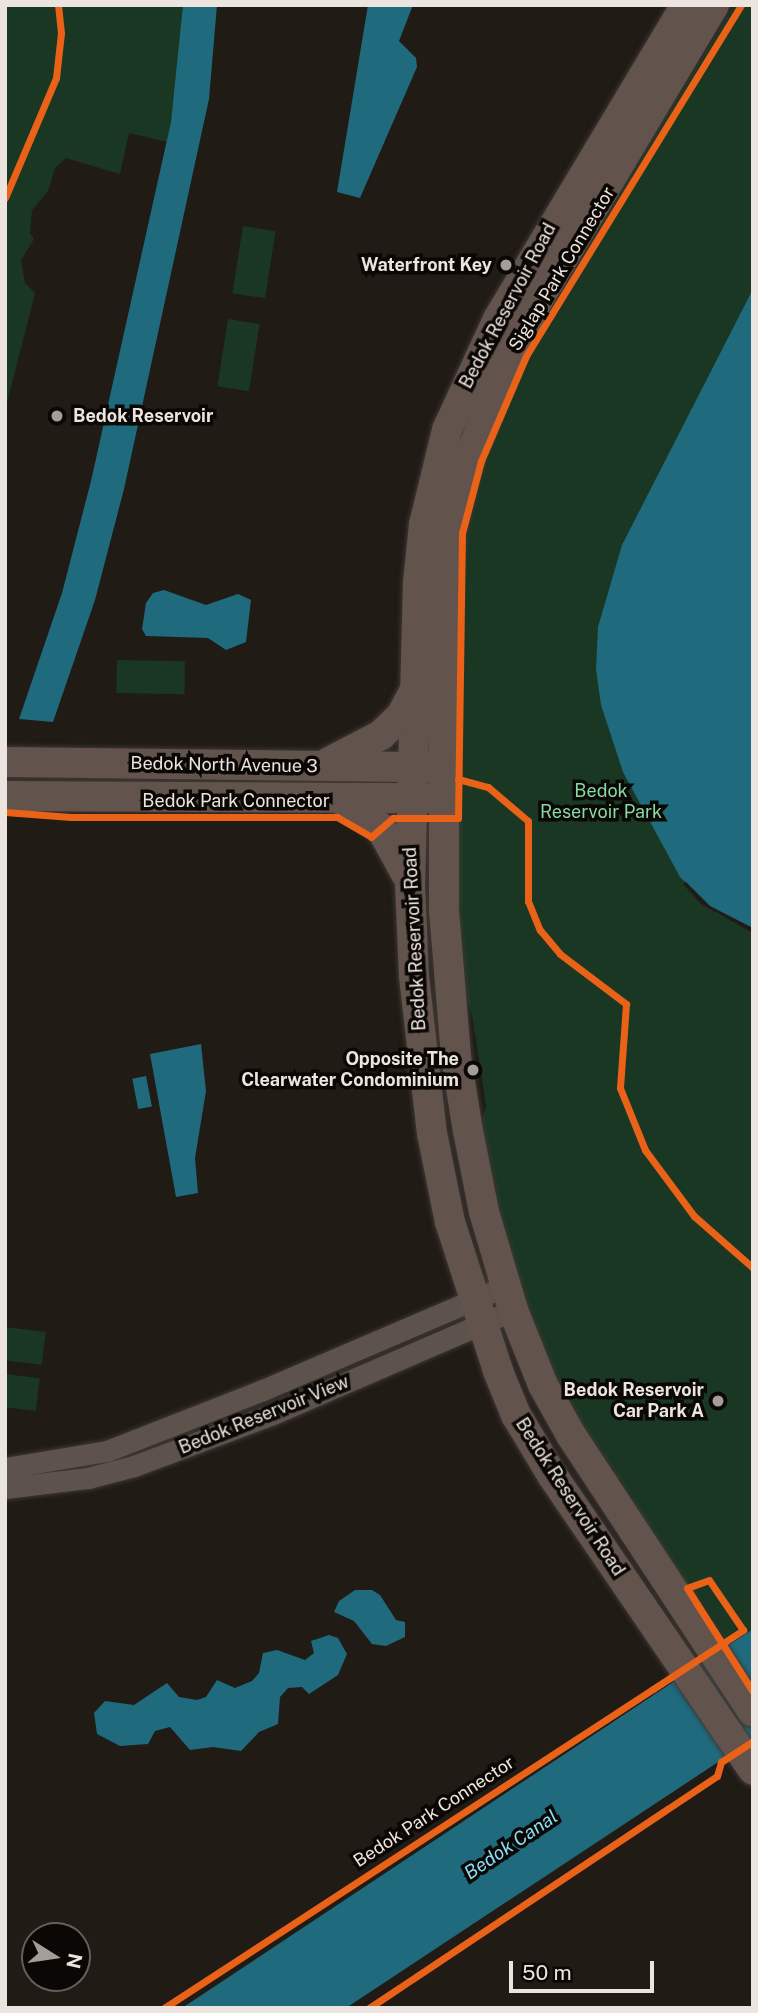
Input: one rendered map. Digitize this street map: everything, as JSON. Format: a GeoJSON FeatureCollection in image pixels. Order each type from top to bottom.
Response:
{"type":"FeatureCollection","features":[{"type":"Feature","properties":{"kind":"main road","name":"Bedok Reservoir Road"},"geometry":{"type":"LineString","coordinates":[[686,5],[575,184],[483,346],[447,430],[424,524],[413,693],[410,884],[414,976],[432,1133],[450,1222],[477,1311],[516,1415],[753,1770]]}},
{"type":"Feature","properties":{"kind":"main road","name":"Bedok Reservoir Road"},"geometry":{"type":"LineString","coordinates":[[714,5],[608,178],[509,355],[466,470],[451,531],[444,599],[443,910],[456,1057],[484,1212],[510,1298],[543,1385],[571,1435],[753,1713]]}},
{"type":"Feature","properties":{"kind":"main road"},"geometry":{"type":"LineString","coordinates":[[575,184],[597,174],[608,178]]}},
{"type":"Feature","properties":{"kind":"main road"},"geometry":{"type":"LineString","coordinates":[[319,767],[381,735],[401,716],[413,693]]}},
{"type":"Feature","properties":{"kind":"main road","name":"Bedok North Avenue 3"},"geometry":{"type":"LineString","coordinates":[[5,762],[443,767]]}},
{"type":"Feature","properties":{"kind":"main road","name":"Bedok North Avenue 3"},"geometry":{"type":"LineString","coordinates":[[5,796],[443,798]]}},
{"type":"Feature","properties":{"kind":"main road"},"geometry":{"type":"LineString","coordinates":[[339,798],[381,828],[397,850],[410,884]]}},
{"type":"Feature","properties":{"kind":"street","name":"Bedok Reservoir View"},"geometry":{"type":"LineString","coordinates":[[5,1468],[107,1451],[510,1298]]}},
{"type":"Feature","properties":{"kind":"street","name":"Bedok Reservoir View"},"geometry":{"type":"LineString","coordinates":[[5,1488],[88,1478],[134,1466],[273,1413],[477,1311]]}},
{"type":"Feature","properties":{"kind":"green space"},"geometry":{"type":"Polygon","coordinates":[[[5,5],[183,5],[176,95],[167,142],[129,133],[120,174],[66,158],[55,168],[48,191],[32,210],[30,233],[34,239],[21,260],[25,283],[35,293],[5,411],[5,5]]]}},
{"type":"Feature","properties":{"kind":"green space","name":"Bedok Reservoir Park"},"geometry":{"type":"Polygon","coordinates":[[[734,5],[753,5],[753,1629],[727,1642],[700,1600],[690,1607],[549,1379],[476,1143],[486,1106],[472,1015],[454,964],[456,532],[521,354],[734,5]]]}},
{"type":"Feature","properties":{"kind":"green space"},"geometry":{"type":"Polygon","coordinates":[[[243,226],[276,231],[265,298],[232,293],[243,226]]]}},
{"type":"Feature","properties":{"kind":"green space"},"geometry":{"type":"Polygon","coordinates":[[[228,319],[260,324],[249,391],[217,386],[228,319]]]}},
{"type":"Feature","properties":{"kind":"green space"},"geometry":{"type":"Polygon","coordinates":[[[117,660],[185,661],[184,694],[116,693],[117,660]]]}},
{"type":"Feature","properties":{"kind":"green space"},"geometry":{"type":"Polygon","coordinates":[[[5,1327],[46,1332],[42,1365],[5,1360],[5,1327]]]}},
{"type":"Feature","properties":{"kind":"green space"},"geometry":{"type":"Polygon","coordinates":[[[5,1374],[40,1378],[36,1411],[5,1407],[5,1374]]]}},
{"type":"Feature","properties":{"kind":"water"},"geometry":{"type":"Polygon","coordinates":[[[183,5],[217,5],[209,99],[124,489],[95,600],[53,722],[19,719],[62,593],[91,481],[171,122],[183,5]]]}},
{"type":"Feature","properties":{"kind":"water"},"geometry":{"type":"Polygon","coordinates":[[[368,5],[413,5],[399,41],[416,58],[417,67],[360,198],[337,192],[368,5]]]}},
{"type":"Feature","properties":{"kind":"water"},"geometry":{"type":"Polygon","coordinates":[[[753,289],[753,931],[717,913],[680,877],[623,772],[601,705],[596,669],[598,627],[622,545],[753,289]]]}},
{"type":"Feature","properties":{"kind":"water"},"geometry":{"type":"Polygon","coordinates":[[[164,590],[206,605],[238,594],[251,600],[246,642],[226,650],[208,638],[146,636],[142,629],[146,603],[153,593],[164,590]]]}},
{"type":"Feature","properties":{"kind":"water"},"geometry":{"type":"Polygon","coordinates":[[[201,1044],[206,1091],[195,1158],[198,1193],[176,1197],[150,1054],[201,1044]]]}},
{"type":"Feature","properties":{"kind":"water"},"geometry":{"type":"Polygon","coordinates":[[[146,1076],[152,1106],[138,1109],[132,1079],[146,1076]]]}},
{"type":"Feature","properties":{"kind":"water"},"geometry":{"type":"Polygon","coordinates":[[[355,1590],[372,1590],[380,1595],[396,1620],[405,1622],[405,1637],[386,1646],[372,1644],[354,1621],[334,1612],[339,1601],[355,1590]]]}},
{"type":"Feature","properties":{"kind":"water","name":"Bedok Canal"},"geometry":{"type":"Polygon","coordinates":[[[753,1629],[753,1739],[346,2008],[182,2008],[753,1629]]]}},
{"type":"Feature","properties":{"kind":"water"},"geometry":{"type":"Polygon","coordinates":[[[329,1635],[338,1638],[347,1654],[338,1675],[309,1694],[302,1687],[288,1688],[280,1697],[278,1724],[259,1732],[241,1751],[213,1747],[190,1750],[170,1727],[155,1731],[148,1744],[120,1746],[97,1734],[94,1713],[105,1701],[134,1705],[167,1683],[179,1697],[197,1700],[206,1697],[217,1680],[235,1688],[252,1681],[259,1673],[263,1653],[277,1650],[305,1660],[314,1653],[311,1641],[329,1635]]]}},
{"type":"Feature","properties":{"kind":"pier"},"geometry":{"type":"Polygon","coordinates":[[[686,882],[710,906],[753,928],[753,933],[701,904],[683,884],[686,882]]]}},
{"type":"Feature","properties":{"kind":"cycle path"},"geometry":{"type":"LineString","coordinates":[[5,198],[56,78],[61,33],[58,5]]}},
{"type":"Feature","properties":{"kind":"cycle path","name":"Siglap Park Connector"},"geometry":{"type":"LineString","coordinates":[[5,812],[71,817],[337,817],[371,837],[393,818],[458,818],[462,533],[481,461],[526,356],[741,5]]}},
{"type":"Feature","properties":{"kind":"cycle path"},"geometry":{"type":"LineString","coordinates":[[458,779],[488,787],[528,821],[528,901],[540,930],[560,954],[626,1004],[620,1088],[645,1150],[694,1216],[753,1268]]}},
{"type":"Feature","properties":{"kind":"cycle path","name":"Bedok Park Connector"},"geometry":{"type":"LineString","coordinates":[[164,2008],[653,1689],[743,1630],[709,1580],[687,1588],[697,1604],[753,1692]]}},
{"type":"Feature","properties":{"kind":"cycle path"},"geometry":{"type":"LineString","coordinates":[[369,2008],[717,1776],[721,1762],[753,1741]]}},
{"type":"Feature","properties":{"kind":"place","name":"Waterfront Key"},"geometry":{"type":"Point","coordinates":[506,265]}},
{"type":"Feature","properties":{"kind":"place","name":"Bedok Reservoir"},"geometry":{"type":"Point","coordinates":[57,416]}},
{"type":"Feature","properties":{"kind":"place","name":"Opposite The Clearwater Condominium"},"geometry":{"type":"Point","coordinates":[473,1070]}},
{"type":"Feature","properties":{"kind":"place","name":"Bedok Reservoir Car Park A"},"geometry":{"type":"Point","coordinates":[718,1401]}}]}
